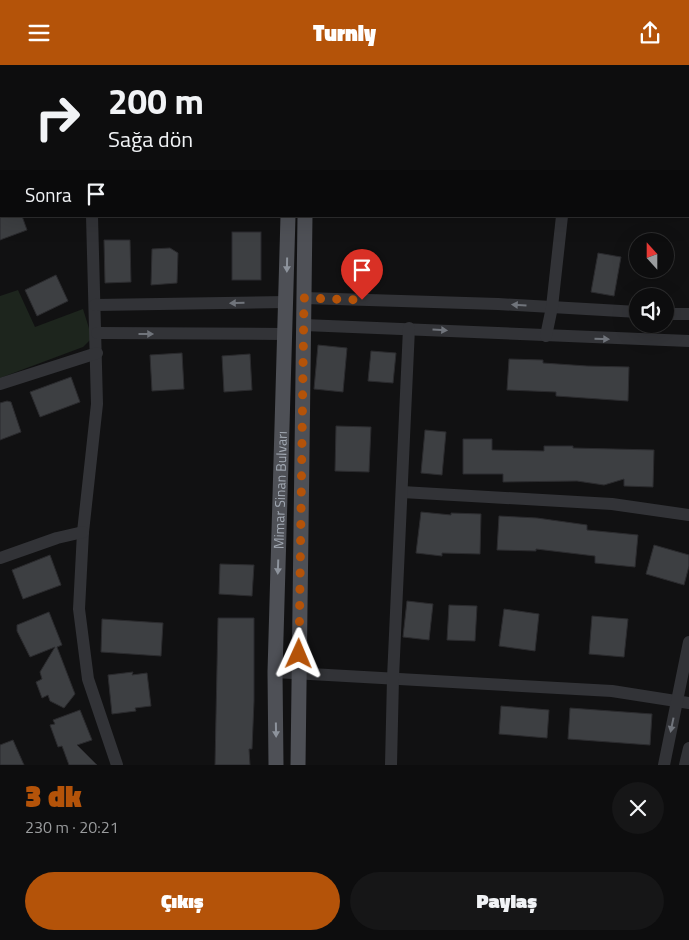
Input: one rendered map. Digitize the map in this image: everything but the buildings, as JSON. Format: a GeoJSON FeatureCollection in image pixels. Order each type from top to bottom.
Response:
{"type":"FeatureCollection","features":[{"type":"Feature","properties":{"kind":"main road","name":"Mimar Sinan Bulvarı"},"geometry":{"type":"LineString","coordinates":[[276,765],[275,672],[288,217]]}},
{"type":"Feature","properties":{"kind":"main road","name":"Mimar Sinan Bulvarı"},"geometry":{"type":"LineString","coordinates":[[298,765],[305,217]]}},
{"type":"Feature","properties":{"kind":"street"},"geometry":{"type":"LineString","coordinates":[[92,217],[98,404],[83,532],[79,609],[88,679],[117,765]]}},
{"type":"Feature","properties":{"kind":"street"},"geometry":{"type":"LineString","coordinates":[[546,336],[552,307],[562,217]]}},
{"type":"Feature","properties":{"kind":"street"},"geometry":{"type":"LineString","coordinates":[[304,298],[629,311]]}},
{"type":"Feature","properties":{"kind":"street"},"geometry":{"type":"LineString","coordinates":[[95,305],[286,302]]}},
{"type":"Feature","properties":{"kind":"street"},"geometry":{"type":"LineString","coordinates":[[674,314],[689,314]]}},
{"type":"Feature","properties":{"kind":"street"},"geometry":{"type":"LineString","coordinates":[[304,325],[689,341]]}},
{"type":"Feature","properties":{"kind":"street"},"geometry":{"type":"LineString","coordinates":[[391,765],[393,678],[409,328]]}},
{"type":"Feature","properties":{"kind":"street"},"geometry":{"type":"LineString","coordinates":[[97,333],[285,334]]}},
{"type":"Feature","properties":{"kind":"street"},"geometry":{"type":"LineString","coordinates":[[0,383],[96,353]]}},
{"type":"Feature","properties":{"kind":"street"},"geometry":{"type":"LineString","coordinates":[[402,492],[612,504],[689,515]]}},
{"type":"Feature","properties":{"kind":"street"},"geometry":{"type":"LineString","coordinates":[[0,559],[57,537],[83,532]]}},
{"type":"Feature","properties":{"kind":"street"},"geometry":{"type":"LineString","coordinates":[[664,765],[683,702],[689,643]]}},
{"type":"Feature","properties":{"kind":"street"},"geometry":{"type":"LineString","coordinates":[[275,672],[612,691],[683,702]]}},
{"type":"Feature","properties":{"kind":"street"},"geometry":{"type":"LineString","coordinates":[[685,765],[689,747]]}},
{"type":"Feature","properties":{"kind":"shaded area"},"geometry":{"type":"Polygon","coordinates":[[[18,290],[35,327],[83,309],[92,338],[83,347],[0,378],[0,296],[18,290]]]}},
{"type":"Feature","properties":{"kind":"route"},"geometry":{"type":"LineString","coordinates":[[299,654],[300,471],[304,298],[362,300]]}}]}
